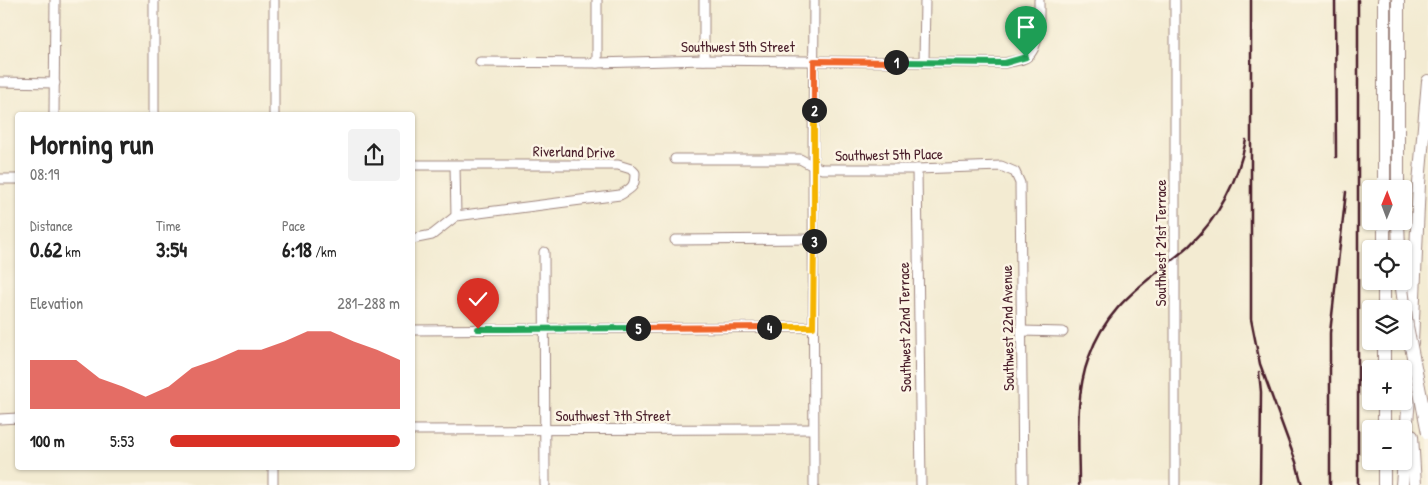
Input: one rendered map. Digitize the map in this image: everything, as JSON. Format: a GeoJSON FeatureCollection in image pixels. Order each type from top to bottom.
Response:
{"type":"FeatureCollection","features":[{"type":"Feature","properties":{"kind":"highway"},"geometry":{"type":"LineString","coordinates":[[1384,0],[1384,180]]}},
{"type":"Feature","properties":{"kind":"highway"},"geometry":{"type":"LineString","coordinates":[[1398,0],[1398,180]]}},
{"type":"Feature","properties":{"kind":"highway"},"geometry":{"type":"LineString","coordinates":[[1411,360],[1419,183],[1428,81]]}},
{"type":"Feature","properties":{"kind":"highway"},"geometry":{"type":"LineString","coordinates":[[1402,290],[1428,433]]}},
{"type":"Feature","properties":{"kind":"highway"},"geometry":{"type":"LineString","coordinates":[[1411,410],[1415,485]]}},
{"type":"Feature","properties":{"kind":"highway"},"geometry":{"type":"LineString","coordinates":[[1384,470],[1384,485]]}},
{"type":"Feature","properties":{"kind":"highway"},"geometry":{"type":"LineString","coordinates":[[1402,485],[1403,470]]}},
{"type":"Feature","properties":{"kind":"street"},"geometry":{"type":"LineString","coordinates":[[54,112],[55,0]]}},
{"type":"Feature","properties":{"kind":"street"},"geometry":{"type":"LineString","coordinates":[[154,0],[154,112]]}},
{"type":"Feature","properties":{"kind":"street"},"geometry":{"type":"LineString","coordinates":[[274,0],[274,112]]}},
{"type":"Feature","properties":{"kind":"street"},"geometry":{"type":"LineString","coordinates":[[597,0],[597,63]]}},
{"type":"Feature","properties":{"kind":"street"},"geometry":{"type":"LineString","coordinates":[[704,0],[704,60]]}},
{"type":"Feature","properties":{"kind":"street"},"geometry":{"type":"LineString","coordinates":[[814,0],[814,485]]}},
{"type":"Feature","properties":{"kind":"street"},"geometry":{"type":"LineString","coordinates":[[924,62],[925,0]]}},
{"type":"Feature","properties":{"kind":"street","name":"Southwest 5th Street"},"geometry":{"type":"LineString","coordinates":[[480,62],[597,63],[704,60],[1005,63],[1026,57],[1035,46],[1039,24],[1039,0]]}},
{"type":"Feature","properties":{"kind":"street","name":"Southwest 21st Terrace"},"geometry":{"type":"LineString","coordinates":[[1175,0],[1175,485]]}},
{"type":"Feature","properties":{"kind":"street"},"geometry":{"type":"LineString","coordinates":[[0,82],[55,83]]}},
{"type":"Feature","properties":{"kind":"street","name":"Southwest 5th Place"},"geometry":{"type":"LineString","coordinates":[[675,159],[800,159],[822,169],[917,169],[1001,166],[1015,172]]}},
{"type":"Feature","properties":{"kind":"street"},"geometry":{"type":"LineString","coordinates":[[415,165],[455,166],[456,216],[432,235],[415,238]]}},
{"type":"Feature","properties":{"kind":"street","name":"Riverland Drive"},"geometry":{"type":"LineString","coordinates":[[455,166],[618,165],[635,173],[633,186],[620,195],[456,216]]}},
{"type":"Feature","properties":{"kind":"street","name":"Southwest 22nd Terrace"},"geometry":{"type":"LineString","coordinates":[[917,169],[921,485]]}},
{"type":"Feature","properties":{"kind":"street","name":"Southwest 22nd Avenue"},"geometry":{"type":"LineString","coordinates":[[1015,172],[1020,183],[1023,485]]}},
{"type":"Feature","properties":{"kind":"street"},"geometry":{"type":"LineString","coordinates":[[0,179],[15,179]]}},
{"type":"Feature","properties":{"kind":"street"},"geometry":{"type":"LineString","coordinates":[[675,240],[814,239]]}},
{"type":"Feature","properties":{"kind":"street"},"geometry":{"type":"LineString","coordinates":[[544,252],[545,485]]}},
{"type":"Feature","properties":{"kind":"street"},"geometry":{"type":"LineString","coordinates":[[415,330],[813,327]]}},
{"type":"Feature","properties":{"kind":"street"},"geometry":{"type":"LineString","coordinates":[[1022,331],[1063,332]]}},
{"type":"Feature","properties":{"kind":"street"},"geometry":{"type":"LineString","coordinates":[[0,419],[15,418]]}},
{"type":"Feature","properties":{"kind":"street","name":"Southwest 7th Street"},"geometry":{"type":"LineString","coordinates":[[415,430],[813,429]]}},
{"type":"Feature","properties":{"kind":"street"},"geometry":{"type":"LineString","coordinates":[[273,470],[273,485]]}},
{"type":"Feature","properties":{"kind":"railway"},"geometry":{"type":"LineString","coordinates":[[1251,0],[1251,319],[1260,364],[1296,462],[1302,485]]}},
{"type":"Feature","properties":{"kind":"railway"},"geometry":{"type":"LineString","coordinates":[[1335,0],[1336,157]]}},
{"type":"Feature","properties":{"kind":"railway"},"geometry":{"type":"LineString","coordinates":[[1358,0],[1358,485]]}},
{"type":"Feature","properties":{"kind":"railway"},"geometry":{"type":"LineString","coordinates":[[1079,485],[1079,404],[1084,372],[1095,343],[1109,318],[1127,298],[1189,246],[1209,223],[1226,197],[1238,169],[1246,140]]}},
{"type":"Feature","properties":{"kind":"railway"},"geometry":{"type":"LineString","coordinates":[[1330,485],[1330,333],[1346,192]]}},
{"type":"Feature","properties":{"kind":"railway"},"geometry":{"type":"LineString","coordinates":[[1259,372],[1261,392],[1260,485]]}},
{"type":"Feature","properties":{"kind":"route"},"geometry":{"type":"LineString","coordinates":[[478,329],[813,327],[814,61],[1005,63],[1026,57]]}}]}
